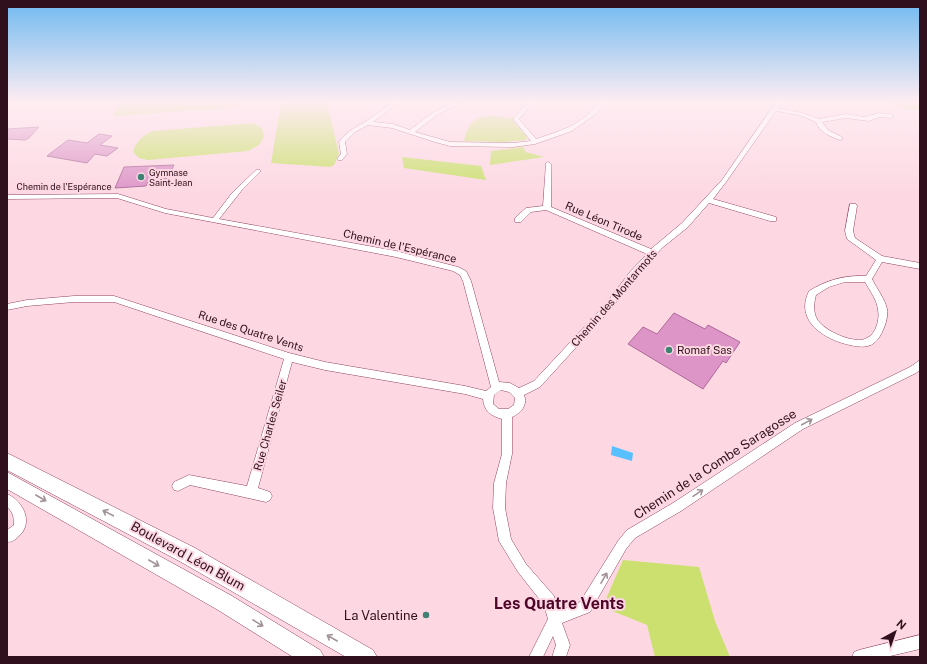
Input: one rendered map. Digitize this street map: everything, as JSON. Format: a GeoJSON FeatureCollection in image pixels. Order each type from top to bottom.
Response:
{"type":"FeatureCollection","features":[{"type":"Feature","properties":{"kind":"main road","name":"Boulevard Léon Blum"},"geometry":{"type":"LineString","coordinates":[[7,461],[188,555],[366,657]]}},
{"type":"Feature","properties":{"kind":"main road","name":"Boulevard Léon Blum"},"geometry":{"type":"LineString","coordinates":[[7,480],[225,603],[313,657]]}},
{"type":"Feature","properties":{"kind":"street"},"geometry":{"type":"LineString","coordinates":[[340,159],[344,154],[342,142],[348,133]]}},
{"type":"Feature","properties":{"kind":"street"},"geometry":{"type":"LineString","coordinates":[[417,133],[437,141],[450,144],[509,145],[535,142],[561,133]]}},
{"type":"Feature","properties":{"kind":"street"},"geometry":{"type":"LineString","coordinates":[[528,133],[535,142]]}},
{"type":"Feature","properties":{"kind":"street","name":"Chemin des Montarmots"},"geometry":{"type":"LineString","coordinates":[[518,394],[538,384],[607,308],[633,274],[668,238],[685,225],[708,200],[724,181],[757,133]]}},
{"type":"Feature","properties":{"kind":"street"},"geometry":{"type":"LineString","coordinates":[[830,133],[840,138]]}},
{"type":"Feature","properties":{"kind":"street"},"geometry":{"type":"LineString","coordinates":[[518,220],[530,210],[547,208],[548,164]]}},
{"type":"Feature","properties":{"kind":"street"},"geometry":{"type":"LineString","coordinates":[[214,220],[228,201],[258,171]]}},
{"type":"Feature","properties":{"kind":"street","name":"Chemin de l'Espérance"},"geometry":{"type":"LineString","coordinates":[[7,197],[118,196],[165,211],[396,254],[455,269],[463,273],[467,281],[496,388]]}},
{"type":"Feature","properties":{"kind":"street"},"geometry":{"type":"LineString","coordinates":[[708,200],[773,219]]}},
{"type":"Feature","properties":{"kind":"street"},"geometry":{"type":"LineString","coordinates":[[853,206],[849,231],[851,239],[880,259],[920,266]]}},
{"type":"Feature","properties":{"kind":"street","name":"Rue Léon Tirode"},"geometry":{"type":"LineString","coordinates":[[547,208],[653,253]]}},
{"type":"Feature","properties":{"kind":"street"},"geometry":{"type":"LineString","coordinates":[[868,280],[880,259]]}},
{"type":"Feature","properties":{"kind":"street"},"geometry":{"type":"LineString","coordinates":[[855,279],[868,280],[883,313],[879,330],[873,339],[868,342],[852,343],[829,334],[814,321],[810,312],[810,299],[812,293],[828,283],[835,281],[855,279]]}},
{"type":"Feature","properties":{"kind":"street","name":"Rue des Quatre Vents"},"geometry":{"type":"LineString","coordinates":[[7,306],[74,299],[114,299],[289,357],[326,366],[465,390],[488,396]]}},
{"type":"Feature","properties":{"kind":"street","name":"Rue Charles Seiler"},"geometry":{"type":"LineString","coordinates":[[251,492],[289,357]]}},
{"type":"Feature","properties":{"kind":"street","name":"Chemin de la Combe Saragosse"},"geometry":{"type":"LineString","coordinates":[[555,619],[585,607],[622,545],[631,534],[677,507],[799,426],[913,370],[920,364]]}},
{"type":"Feature","properties":{"kind":"street"},"geometry":{"type":"LineString","coordinates":[[505,386],[515,390],[518,394],[521,403],[512,414],[507,415],[496,413],[491,410],[488,405],[488,396],[496,388],[505,386]]}},
{"type":"Feature","properties":{"kind":"street"},"geometry":{"type":"LineString","coordinates":[[507,415],[507,454],[500,483],[499,508],[505,541],[522,568],[549,601],[563,645],[559,657]]}},
{"type":"Feature","properties":{"kind":"street"},"geometry":{"type":"LineString","coordinates":[[178,486],[189,480],[266,496]]}},
{"type":"Feature","properties":{"kind":"street"},"geometry":{"type":"LineString","coordinates":[[7,500],[18,509],[21,518],[20,528],[7,536]]}},
{"type":"Feature","properties":{"kind":"street"},"geometry":{"type":"LineString","coordinates":[[536,657],[555,619]]}},
{"type":"Feature","properties":{"kind":"street"},"geometry":{"type":"LineString","coordinates":[[860,657],[920,642]]}},
{"type":"Feature","properties":{"kind":"green space"},"geometry":{"type":"Polygon","coordinates":[[[263,133],[264,137],[259,145],[248,151],[148,160],[139,158],[133,152],[140,139],[146,134],[263,133]]]}},
{"type":"Feature","properties":{"kind":"green space"},"geometry":{"type":"Polygon","coordinates":[[[276,133],[334,133],[339,154],[334,165],[330,167],[271,163],[276,133]]]}},
{"type":"Feature","properties":{"kind":"green space"},"geometry":{"type":"Polygon","coordinates":[[[466,133],[523,133],[527,137],[526,140],[503,142],[464,141],[466,133]]]}},
{"type":"Feature","properties":{"kind":"green space"},"geometry":{"type":"Polygon","coordinates":[[[523,147],[526,152],[544,157],[490,165],[491,151],[523,147]]]}},
{"type":"Feature","properties":{"kind":"green space"},"geometry":{"type":"Polygon","coordinates":[[[402,157],[481,166],[486,180],[404,168],[402,157]]]}},
{"type":"Feature","properties":{"kind":"green space"},"geometry":{"type":"Polygon","coordinates":[[[623,560],[699,567],[715,621],[730,657],[655,657],[647,625],[600,606],[606,599],[623,560]]]}},
{"type":"Feature","properties":{"kind":"water"},"geometry":{"type":"Polygon","coordinates":[[[612,446],[633,453],[632,461],[611,455],[612,446]]]}},
{"type":"Feature","properties":{"kind":"building"},"geometry":{"type":"Polygon","coordinates":[[[7,133],[34,133],[25,140],[7,139],[7,133]]]}},
{"type":"Feature","properties":{"kind":"building"},"geometry":{"type":"Polygon","coordinates":[[[99,134],[112,136],[100,145],[118,148],[107,156],[95,154],[87,163],[47,156],[68,140],[87,143],[99,134]]]}},
{"type":"Feature","properties":{"kind":"building","name":"Gymnase Saint-Jean"},"geometry":{"type":"Polygon","coordinates":[[[174,165],[167,179],[149,180],[146,186],[115,188],[124,167],[174,165]]]}},
{"type":"Feature","properties":{"kind":"building","name":"Romaf Sas"},"geometry":{"type":"Polygon","coordinates":[[[674,313],[705,329],[708,325],[740,342],[726,363],[723,361],[703,389],[628,344],[643,327],[657,334],[674,313]]]}},
{"type":"Feature","properties":{"kind":"place","name":"Gymnase Saint-Jean"},"geometry":{"type":"Point","coordinates":[141,177]}},
{"type":"Feature","properties":{"kind":"place","name":"Romaf Sas"},"geometry":{"type":"Point","coordinates":[669,350]}},
{"type":"Feature","properties":{"kind":"place","name":"La Valentine"},"geometry":{"type":"Point","coordinates":[426,615]}},
{"type":"Feature","properties":{"kind":"district","name":"Les Quatre Vents"},"geometry":{"type":"Point","coordinates":[559,603]}}]}
